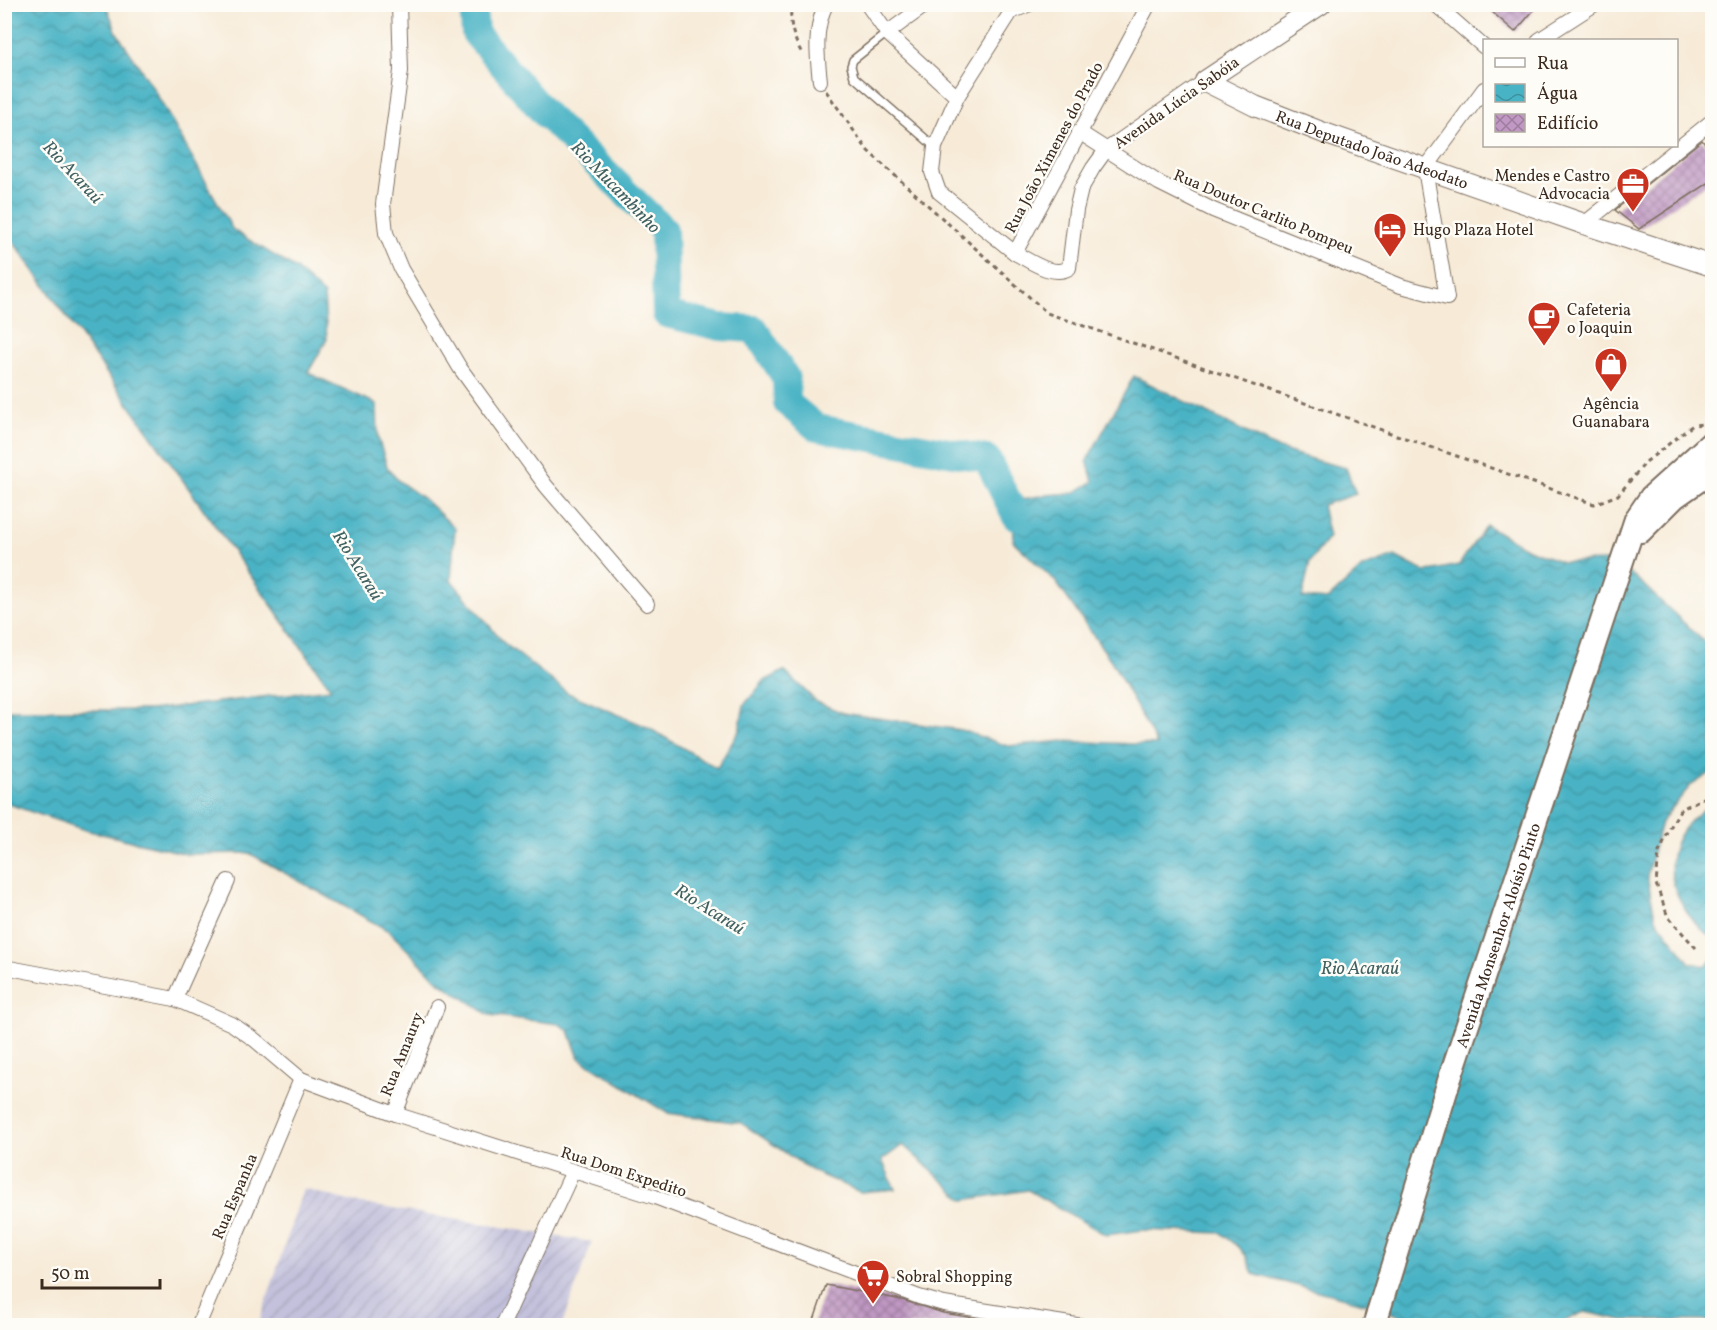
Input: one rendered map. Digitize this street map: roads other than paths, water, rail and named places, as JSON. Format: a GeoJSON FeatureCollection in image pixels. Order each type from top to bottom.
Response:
{"type":"FeatureCollection","features":[{"type":"Feature","properties":{"kind":"main road","name":"Avenida Monsenhor Aloísio Pinto"},"geometry":{"type":"LineString","coordinates":[[1374,1326],[1449,1081],[1635,519],[1651,497],[1713,442]]}},
{"type":"Feature","properties":{"kind":"main road","name":"Avenida Monsenhor Aloísio Pinto"},"geometry":{"type":"LineString","coordinates":[[1626,548],[1662,509],[1713,471]]}},
{"type":"Feature","properties":{"kind":"street"},"geometry":{"type":"LineString","coordinates":[[399,4],[401,71],[383,204],[386,233],[393,250],[401,269],[460,368],[493,414],[546,486],[647,604]]}},
{"type":"Feature","properties":{"kind":"street"},"geometry":{"type":"LineString","coordinates":[[820,81],[816,48],[819,25],[826,4]]}},
{"type":"Feature","properties":{"kind":"street"},"geometry":{"type":"LineString","coordinates":[[867,4],[887,33],[957,97]]}},
{"type":"Feature","properties":{"kind":"street"},"geometry":{"type":"LineString","coordinates":[[887,33],[927,4]]}},
{"type":"Feature","properties":{"kind":"street"},"geometry":{"type":"LineString","coordinates":[[1016,253],[939,192],[932,172],[936,147],[957,97],[1008,8],[1030,4]]}},
{"type":"Feature","properties":{"kind":"street","name":"Rua João Ximenes do Prado"},"geometry":{"type":"LineString","coordinates":[[1069,268],[1057,272],[1032,263],[1016,253],[1149,4]]}},
{"type":"Feature","properties":{"kind":"street","name":"Avenida Lúcia Sabóia"},"geometry":{"type":"LineString","coordinates":[[1069,268],[1081,189],[1106,150],[1204,81],[1321,4]]}},
{"type":"Feature","properties":{"kind":"street"},"geometry":{"type":"LineString","coordinates":[[1435,4],[1483,45]]}},
{"type":"Feature","properties":{"kind":"street"},"geometry":{"type":"LineString","coordinates":[[1541,39],[1595,4]]}},
{"type":"Feature","properties":{"kind":"street","name":"Rua Deputado João Adeodato"},"geometry":{"type":"LineString","coordinates":[[1204,81],[1254,106],[1425,169],[1713,266]]}},
{"type":"Feature","properties":{"kind":"street"},"geometry":{"type":"LineString","coordinates":[[1425,169],[1483,92]]}},
{"type":"Feature","properties":{"kind":"street"},"geometry":{"type":"LineString","coordinates":[[1584,224],[1713,121]]}},
{"type":"Feature","properties":{"kind":"street","name":"Rua Doutor Carlito Pompeu"},"geometry":{"type":"LineString","coordinates":[[1079,132],[1159,183],[1213,210],[1401,286],[1447,298],[1425,169]]}},
{"type":"Feature","properties":{"kind":"street"},"geometry":{"type":"LineString","coordinates":[[175,999],[228,881]]}},
{"type":"Feature","properties":{"kind":"street","name":"Rua Dom Expedito"},"geometry":{"type":"LineString","coordinates":[[4,967],[175,999],[232,1024],[255,1040],[301,1079],[395,1114],[655,1197],[944,1304],[1083,1326]]}},
{"type":"Feature","properties":{"kind":"street","name":"Rua Amaury"},"geometry":{"type":"LineString","coordinates":[[395,1114],[437,1007]]}},
{"type":"Feature","properties":{"kind":"street","name":"Rua Espanha"},"geometry":{"type":"LineString","coordinates":[[198,1326],[301,1079]]}},
{"type":"Feature","properties":{"kind":"street"},"geometry":{"type":"LineString","coordinates":[[501,1326],[573,1171]]}},
{"type":"Feature","properties":{"kind":"lane"},"geometry":{"type":"LineString","coordinates":[[887,33],[853,60],[852,73],[936,147]]}},
{"type":"Feature","properties":{"kind":"water","name":"Rio Acaraú"},"geometry":{"type":"Polygon","coordinates":[[[5,5],[106,5],[117,33],[152,86],[233,230],[296,269],[324,295],[327,339],[308,373],[377,404],[378,438],[388,469],[455,528],[451,580],[504,643],[568,693],[647,727],[717,768],[739,731],[744,705],[764,681],[784,671],[817,702],[843,713],[961,730],[1008,746],[1063,741],[1157,745],[1112,662],[1056,582],[1013,541],[1018,500],[1074,493],[1093,482],[1087,460],[1134,376],[1279,449],[1346,468],[1356,494],[1322,505],[1329,537],[1310,562],[1302,598],[1327,600],[1362,568],[1395,556],[1425,572],[1459,565],[1486,525],[1528,549],[1562,562],[1609,561],[1635,577],[1712,649],[1712,772],[1690,786],[1661,822],[1647,876],[1655,917],[1690,963],[1707,966],[1712,958],[1712,1321],[1623,1320],[1584,1312],[1556,1325],[1539,1326],[1513,1319],[1400,1316],[1364,1303],[1253,1274],[1246,1256],[1239,1247],[1221,1233],[1143,1230],[1106,1235],[1028,1190],[964,1200],[903,1145],[882,1160],[895,1189],[860,1192],[814,1172],[741,1123],[667,1113],[579,1058],[569,1031],[559,1024],[489,1015],[438,981],[389,931],[249,853],[187,854],[85,830],[5,803],[5,710],[149,710],[331,689],[5,230],[5,5]]]}},
{"type":"Feature","properties":{"kind":"water"},"geometry":{"type":"Polygon","coordinates":[[[1712,804],[1712,938],[1699,927],[1684,907],[1676,892],[1671,863],[1679,836],[1687,824],[1712,804]]]}},
{"type":"Feature","properties":{"kind":"waterway","name":"Rio Mucambinho"},"geometry":{"type":"LineString","coordinates":[[473,4],[475,33],[543,112],[664,230],[666,314],[720,327],[754,329],[786,378],[787,403],[817,428],[987,459],[1016,517]]}},
{"type":"Feature","properties":{"kind":"place","name":"Mendes e Castro Advocacia"},"geometry":{"type":"Point","coordinates":[1633,213]}},
{"type":"Feature","properties":{"kind":"place","name":"Hugo Plaza Hotel"},"geometry":{"type":"Point","coordinates":[1390,258]}},
{"type":"Feature","properties":{"kind":"place","name":"Cafeteria o Joaquin"},"geometry":{"type":"Point","coordinates":[1544,347]}},
{"type":"Feature","properties":{"kind":"place","name":"Agência Guanabara"},"geometry":{"type":"Point","coordinates":[1611,393]}},
{"type":"Feature","properties":{"kind":"place","name":"Sobral Shopping"},"geometry":{"type":"Point","coordinates":[873,1305]}}]}
